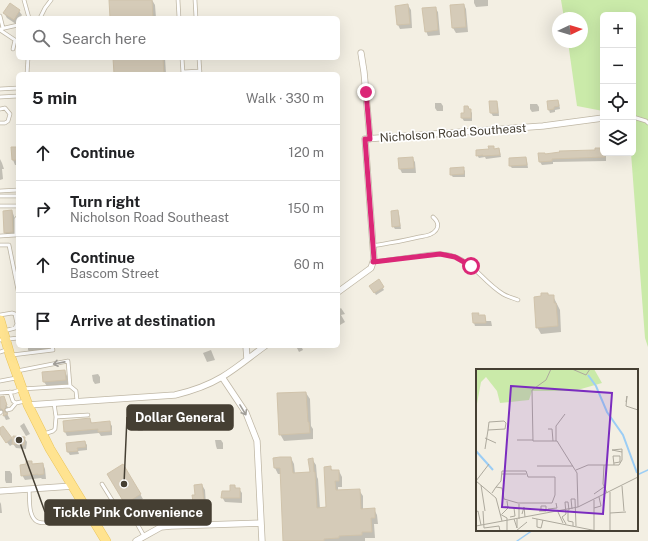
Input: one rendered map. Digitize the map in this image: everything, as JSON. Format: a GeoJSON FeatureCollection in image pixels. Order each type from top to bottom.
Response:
{"type":"FeatureCollection","features":[{"type":"Feature","properties":{"kind":"main road"},"geometry":{"type":"LineString","coordinates":[[0,320],[6,352],[17,375],[27,403],[50,449],[106,541]]}},
{"type":"Feature","properties":{"kind":"street"},"geometry":{"type":"LineString","coordinates":[[361,53],[370,139]]}},
{"type":"Feature","properties":{"kind":"street","name":"Nicholson Road Southeast"},"geometry":{"type":"LineString","coordinates":[[373,262],[365,139],[543,126],[600,118]]}},
{"type":"Feature","properties":{"kind":"street"},"geometry":{"type":"LineString","coordinates":[[340,291],[371,268],[373,262]]}},
{"type":"Feature","properties":{"kind":"street"},"geometry":{"type":"LineString","coordinates":[[246,348],[247,359]]}},
{"type":"Feature","properties":{"kind":"street"},"geometry":{"type":"LineString","coordinates":[[27,403],[77,402],[175,395],[190,392],[222,377],[262,348]]}},
{"type":"Feature","properties":{"kind":"street"},"geometry":{"type":"LineString","coordinates":[[222,377],[246,413],[257,441],[262,541]]}},
{"type":"Feature","properties":{"kind":"street"},"geometry":{"type":"LineString","coordinates":[[0,491],[73,486]]}},
{"type":"Feature","properties":{"kind":"street"},"geometry":{"type":"LineString","coordinates":[[136,541],[161,527],[261,523]]}},
{"type":"Feature","properties":{"kind":"lane"},"geometry":{"type":"LineString","coordinates":[[24,0],[28,16]]}},
{"type":"Feature","properties":{"kind":"lane"},"geometry":{"type":"LineString","coordinates":[[41,16],[44,8],[51,0]]}},
{"type":"Feature","properties":{"kind":"lane"},"geometry":{"type":"LineString","coordinates":[[178,0],[179,16]]}},
{"type":"Feature","properties":{"kind":"lane"},"geometry":{"type":"LineString","coordinates":[[195,0],[196,16]]}},
{"type":"Feature","properties":{"kind":"lane"},"geometry":{"type":"LineString","coordinates":[[0,16],[1,29],[15,40],[13,49]]}},
{"type":"Feature","properties":{"kind":"lane"},"geometry":{"type":"LineString","coordinates":[[1,29],[16,25]]}},
{"type":"Feature","properties":{"kind":"lane"},"geometry":{"type":"LineString","coordinates":[[27,72],[28,60]]}},
{"type":"Feature","properties":{"kind":"lane"},"geometry":{"type":"LineString","coordinates":[[182,60],[183,72]]}},
{"type":"Feature","properties":{"kind":"lane"},"geometry":{"type":"LineString","coordinates":[[199,60],[200,72]]}},
{"type":"Feature","properties":{"kind":"lane"},"geometry":{"type":"LineString","coordinates":[[0,89],[16,88]]}},
{"type":"Feature","properties":{"kind":"lane"},"geometry":{"type":"LineString","coordinates":[[0,98],[16,96]]}},
{"type":"Feature","properties":{"kind":"lane"},"geometry":{"type":"LineString","coordinates":[[0,109],[5,108],[10,114],[8,121],[5,123],[0,123]]}},
{"type":"Feature","properties":{"kind":"lane"},"geometry":{"type":"LineString","coordinates":[[636,118],[648,123]]}},
{"type":"Feature","properties":{"kind":"lane"},"geometry":{"type":"LineString","coordinates":[[0,191],[16,190]]}},
{"type":"Feature","properties":{"kind":"lane"},"geometry":{"type":"LineString","coordinates":[[0,196],[16,196]]}},
{"type":"Feature","properties":{"kind":"lane"},"geometry":{"type":"LineString","coordinates":[[0,206],[16,206]]}},
{"type":"Feature","properties":{"kind":"lane"},"geometry":{"type":"LineString","coordinates":[[373,246],[410,240],[431,234],[436,230],[439,223],[433,217]]}},
{"type":"Feature","properties":{"kind":"lane"},"geometry":{"type":"LineString","coordinates":[[0,236],[16,235]]}},
{"type":"Feature","properties":{"kind":"lane"},"geometry":{"type":"LineString","coordinates":[[0,245],[9,245],[16,280]]}},
{"type":"Feature","properties":{"kind":"lane"},"geometry":{"type":"LineString","coordinates":[[373,262],[431,254],[450,255],[471,266],[505,296],[518,300]]}},
{"type":"Feature","properties":{"kind":"lane"},"geometry":{"type":"LineString","coordinates":[[0,315],[12,313],[15,314],[16,317]]}},
{"type":"Feature","properties":{"kind":"lane"},"geometry":{"type":"LineString","coordinates":[[3,337],[16,326]]}},
{"type":"Feature","properties":{"kind":"lane"},"geometry":{"type":"LineString","coordinates":[[3,337],[16,338]]}},
{"type":"Feature","properties":{"kind":"lane"},"geometry":{"type":"LineString","coordinates":[[6,352],[52,350],[52,348]]}},
{"type":"Feature","properties":{"kind":"lane"},"geometry":{"type":"LineString","coordinates":[[0,381],[68,361],[70,386]]}},
{"type":"Feature","properties":{"kind":"lane"},"geometry":{"type":"LineString","coordinates":[[0,393],[14,392],[22,389],[70,386],[76,391],[77,402]]}},
{"type":"Feature","properties":{"kind":"lane"},"geometry":{"type":"LineString","coordinates":[[10,392],[13,401],[16,403]]}},
{"type":"Feature","properties":{"kind":"lane"},"geometry":{"type":"LineString","coordinates":[[7,410],[16,403],[27,403]]}},
{"type":"Feature","properties":{"kind":"lane"},"geometry":{"type":"LineString","coordinates":[[43,434],[56,429],[54,403]]}},
{"type":"Feature","properties":{"kind":"lane"},"geometry":{"type":"LineString","coordinates":[[56,417],[88,415]]}},
{"type":"Feature","properties":{"kind":"lane"},"geometry":{"type":"LineString","coordinates":[[102,484],[120,512],[130,513],[144,536]]}},
{"type":"Feature","properties":{"kind":"lane"},"geometry":{"type":"LineString","coordinates":[[29,489],[32,514],[35,521],[41,524],[64,520],[88,512]]}},
{"type":"Feature","properties":{"kind":"green space"},"geometry":{"type":"Polygon","coordinates":[[[561,0],[648,0],[648,347],[645,338],[631,156],[636,156],[636,12],[600,12],[600,110],[577,106],[569,48],[588,48],[588,12],[563,12],[561,0]]]}},
{"type":"Feature","properties":{"kind":"building"},"geometry":{"type":"Polygon","coordinates":[[[109,0],[152,0],[153,16],[110,16],[109,0]]]}},
{"type":"Feature","properties":{"kind":"building"},"geometry":{"type":"Polygon","coordinates":[[[10,3],[20,10],[14,20],[3,13],[10,3]]]}},
{"type":"Feature","properties":{"kind":"building"},"geometry":{"type":"Polygon","coordinates":[[[408,4],[410,24],[397,25],[395,6],[408,4]]]}},
{"type":"Feature","properties":{"kind":"building"},"geometry":{"type":"Polygon","coordinates":[[[464,4],[466,27],[452,28],[450,5],[464,4]]]}},
{"type":"Feature","properties":{"kind":"building"},"geometry":{"type":"Polygon","coordinates":[[[436,7],[438,30],[425,32],[422,8],[436,7]]]}},
{"type":"Feature","properties":{"kind":"building"},"geometry":{"type":"Polygon","coordinates":[[[113,60],[163,60],[164,72],[114,72],[113,60]]]}},
{"type":"Feature","properties":{"kind":"building"},"geometry":{"type":"Polygon","coordinates":[[[558,100],[559,106],[548,110],[547,101],[558,100]]]}},
{"type":"Feature","properties":{"kind":"building"},"geometry":{"type":"Polygon","coordinates":[[[489,101],[497,101],[498,113],[490,113],[489,101]]]}},
{"type":"Feature","properties":{"kind":"building"},"geometry":{"type":"Polygon","coordinates":[[[464,106],[468,106],[469,109],[471,109],[471,118],[461,118],[461,113],[464,113],[464,106]]]}},
{"type":"Feature","properties":{"kind":"building"},"geometry":{"type":"Polygon","coordinates":[[[488,146],[494,146],[494,149],[499,148],[500,155],[476,156],[476,150],[489,149],[488,146]]]}},
{"type":"Feature","properties":{"kind":"building"},"geometry":{"type":"Polygon","coordinates":[[[11,147],[16,147],[16,160],[12,160],[11,147]]]}},
{"type":"Feature","properties":{"kind":"building"},"geometry":{"type":"Polygon","coordinates":[[[595,148],[600,148],[600,156],[605,157],[552,159],[552,161],[539,162],[538,153],[545,154],[560,152],[559,151],[595,150],[595,148]]]}},
{"type":"Feature","properties":{"kind":"building"},"geometry":{"type":"Polygon","coordinates":[[[413,157],[414,168],[399,169],[398,158],[413,157]]]}},
{"type":"Feature","properties":{"kind":"building"},"geometry":{"type":"Polygon","coordinates":[[[526,157],[527,165],[509,166],[509,158],[526,157]]]}},
{"type":"Feature","properties":{"kind":"building"},"geometry":{"type":"Polygon","coordinates":[[[464,167],[464,174],[450,175],[450,168],[464,167]]]}},
{"type":"Feature","properties":{"kind":"building"},"geometry":{"type":"Polygon","coordinates":[[[12,210],[13,232],[4,233],[3,211],[12,210]]]}},
{"type":"Feature","properties":{"kind":"building"},"geometry":{"type":"Polygon","coordinates":[[[398,210],[400,226],[392,227],[391,211],[398,210]]]}},
{"type":"Feature","properties":{"kind":"building"},"geometry":{"type":"Polygon","coordinates":[[[379,279],[384,287],[374,293],[369,286],[379,279]]]}},
{"type":"Feature","properties":{"kind":"building"},"geometry":{"type":"Polygon","coordinates":[[[541,293],[554,295],[558,326],[536,328],[534,297],[541,296],[541,293]]]}},
{"type":"Feature","properties":{"kind":"building"},"geometry":{"type":"Polygon","coordinates":[[[472,313],[485,315],[486,323],[473,323],[472,313]]]}},
{"type":"Feature","properties":{"kind":"building"},"geometry":{"type":"Polygon","coordinates":[[[65,370],[66,380],[43,382],[42,372],[65,370]]]}},
{"type":"Feature","properties":{"kind":"building"},"geometry":{"type":"Polygon","coordinates":[[[306,392],[310,433],[279,435],[277,393],[306,392]]]}},
{"type":"Feature","properties":{"kind":"building"},"geometry":{"type":"Polygon","coordinates":[[[4,396],[7,405],[5,406],[6,407],[4,410],[8,414],[3,416],[4,412],[0,408],[0,397],[4,396]]]}},
{"type":"Feature","properties":{"kind":"building"},"geometry":{"type":"Polygon","coordinates":[[[90,418],[91,423],[110,421],[111,431],[98,432],[98,429],[64,432],[63,421],[90,418]]]}},
{"type":"Feature","properties":{"kind":"building"},"geometry":{"type":"Polygon","coordinates":[[[3,426],[12,438],[6,443],[0,434],[0,428],[3,426]]]}},
{"type":"Feature","properties":{"kind":"building"},"geometry":{"type":"Polygon","coordinates":[[[13,436],[25,437],[24,445],[12,444],[13,436]]]}},
{"type":"Feature","properties":{"kind":"building"},"geometry":{"type":"Polygon","coordinates":[[[85,441],[86,447],[77,448],[78,451],[67,452],[66,443],[85,441]]]}},
{"type":"Feature","properties":{"kind":"building"},"geometry":{"type":"Polygon","coordinates":[[[291,457],[293,473],[310,472],[308,459],[313,458],[317,508],[326,507],[324,467],[331,466],[331,470],[339,470],[339,481],[335,481],[336,490],[360,489],[361,509],[375,508],[375,518],[371,518],[372,532],[362,532],[362,535],[339,536],[339,538],[324,539],[324,541],[283,541],[280,468],[274,468],[273,458],[291,457]]]}},
{"type":"Feature","properties":{"kind":"building"},"geometry":{"type":"Polygon","coordinates":[[[26,461],[32,461],[32,464],[43,463],[44,474],[21,476],[20,465],[26,464],[26,461]]]}},
{"type":"Feature","properties":{"kind":"building"},"geometry":{"type":"Polygon","coordinates":[[[123,464],[141,494],[125,504],[107,474],[123,464]]]}},
{"type":"Feature","properties":{"kind":"building"},"geometry":{"type":"Polygon","coordinates":[[[202,484],[204,501],[193,502],[192,495],[195,495],[194,485],[202,484]]]}},
{"type":"Feature","properties":{"kind":"building"},"geometry":{"type":"Polygon","coordinates":[[[230,485],[235,485],[235,488],[240,488],[240,498],[221,498],[222,491],[230,491],[230,485]]]}},
{"type":"Feature","properties":{"kind":"waterway"},"geometry":{"type":"LineString","coordinates":[[638,475],[648,470]]}},
{"type":"Feature","properties":{"kind":"waterway"},"geometry":{"type":"LineString","coordinates":[[517,541],[532,531]]}},
{"type":"Feature","properties":{"kind":"place","name":"Tickle Pink Convenience"},"geometry":{"type":"Point","coordinates":[19,440]}},
{"type":"Feature","properties":{"kind":"place","name":"Dollar General"},"geometry":{"type":"Point","coordinates":[124,484]}},
{"type":"Feature","properties":{"kind":"route"},"geometry":{"type":"LineString","coordinates":[[366,92],[370,139],[365,139],[373,262],[440,254],[450,255],[471,266]]}}]}
